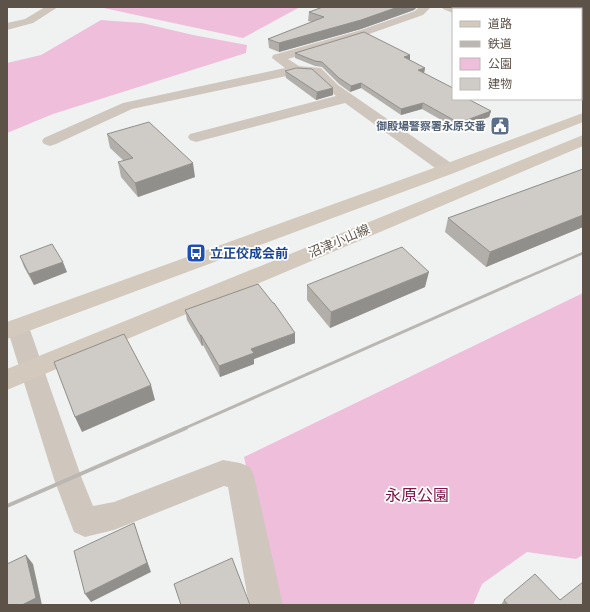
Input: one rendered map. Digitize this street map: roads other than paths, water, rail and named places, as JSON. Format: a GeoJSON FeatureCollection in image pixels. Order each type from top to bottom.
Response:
{"type":"FeatureCollection","features":[{"type":"Feature","properties":{"kind":"main road"},"geometry":{"type":"LineString","coordinates":[[12,329],[448,169],[583,117]]}},
{"type":"Feature","properties":{"kind":"main road","name":"沼津小山線"},"geometry":{"type":"LineString","coordinates":[[20,375],[583,140]]}},
{"type":"Feature","properties":{"kind":"street"},"geometry":{"type":"LineString","coordinates":[[7,27],[29,21],[53,7]]}},
{"type":"Feature","properties":{"kind":"street"},"geometry":{"type":"LineString","coordinates":[[296,70],[278,58],[365,32],[419,13],[426,7]]}},
{"type":"Feature","properties":{"kind":"street"},"geometry":{"type":"LineString","coordinates":[[50,141],[128,106],[296,70],[316,71],[333,88],[346,98],[448,169]]}},
{"type":"Feature","properties":{"kind":"street"},"geometry":{"type":"LineString","coordinates":[[196,137],[346,98]]}},
{"type":"Feature","properties":{"kind":"street"},"geometry":{"type":"LineString","coordinates":[[12,329],[20,375],[68,479],[85,522],[114,516],[223,472],[240,476],[266,605]]}},
{"type":"Feature","properties":{"kind":"railway"},"geometry":{"type":"LineString","coordinates":[[516,282],[583,253]]}},
{"type":"Feature","properties":{"kind":"railway"},"geometry":{"type":"LineString","coordinates":[[183,429],[518,281]]}},
{"type":"Feature","properties":{"kind":"railway"},"geometry":{"type":"LineString","coordinates":[[7,506],[186,428]]}},
{"type":"Feature","properties":{"kind":"place","name":"御殿場警察署永原交番"},"geometry":{"type":"Point","coordinates":[500,126]}},
{"type":"Feature","properties":{"kind":"place","name":"立正佼成会前"},"geometry":{"type":"Point","coordinates":[196,253]}},
{"type":"Feature","properties":{"kind":"park label","name":"永原公園"},"geometry":{"type":"Point","coordinates":[417,495]}}]}
